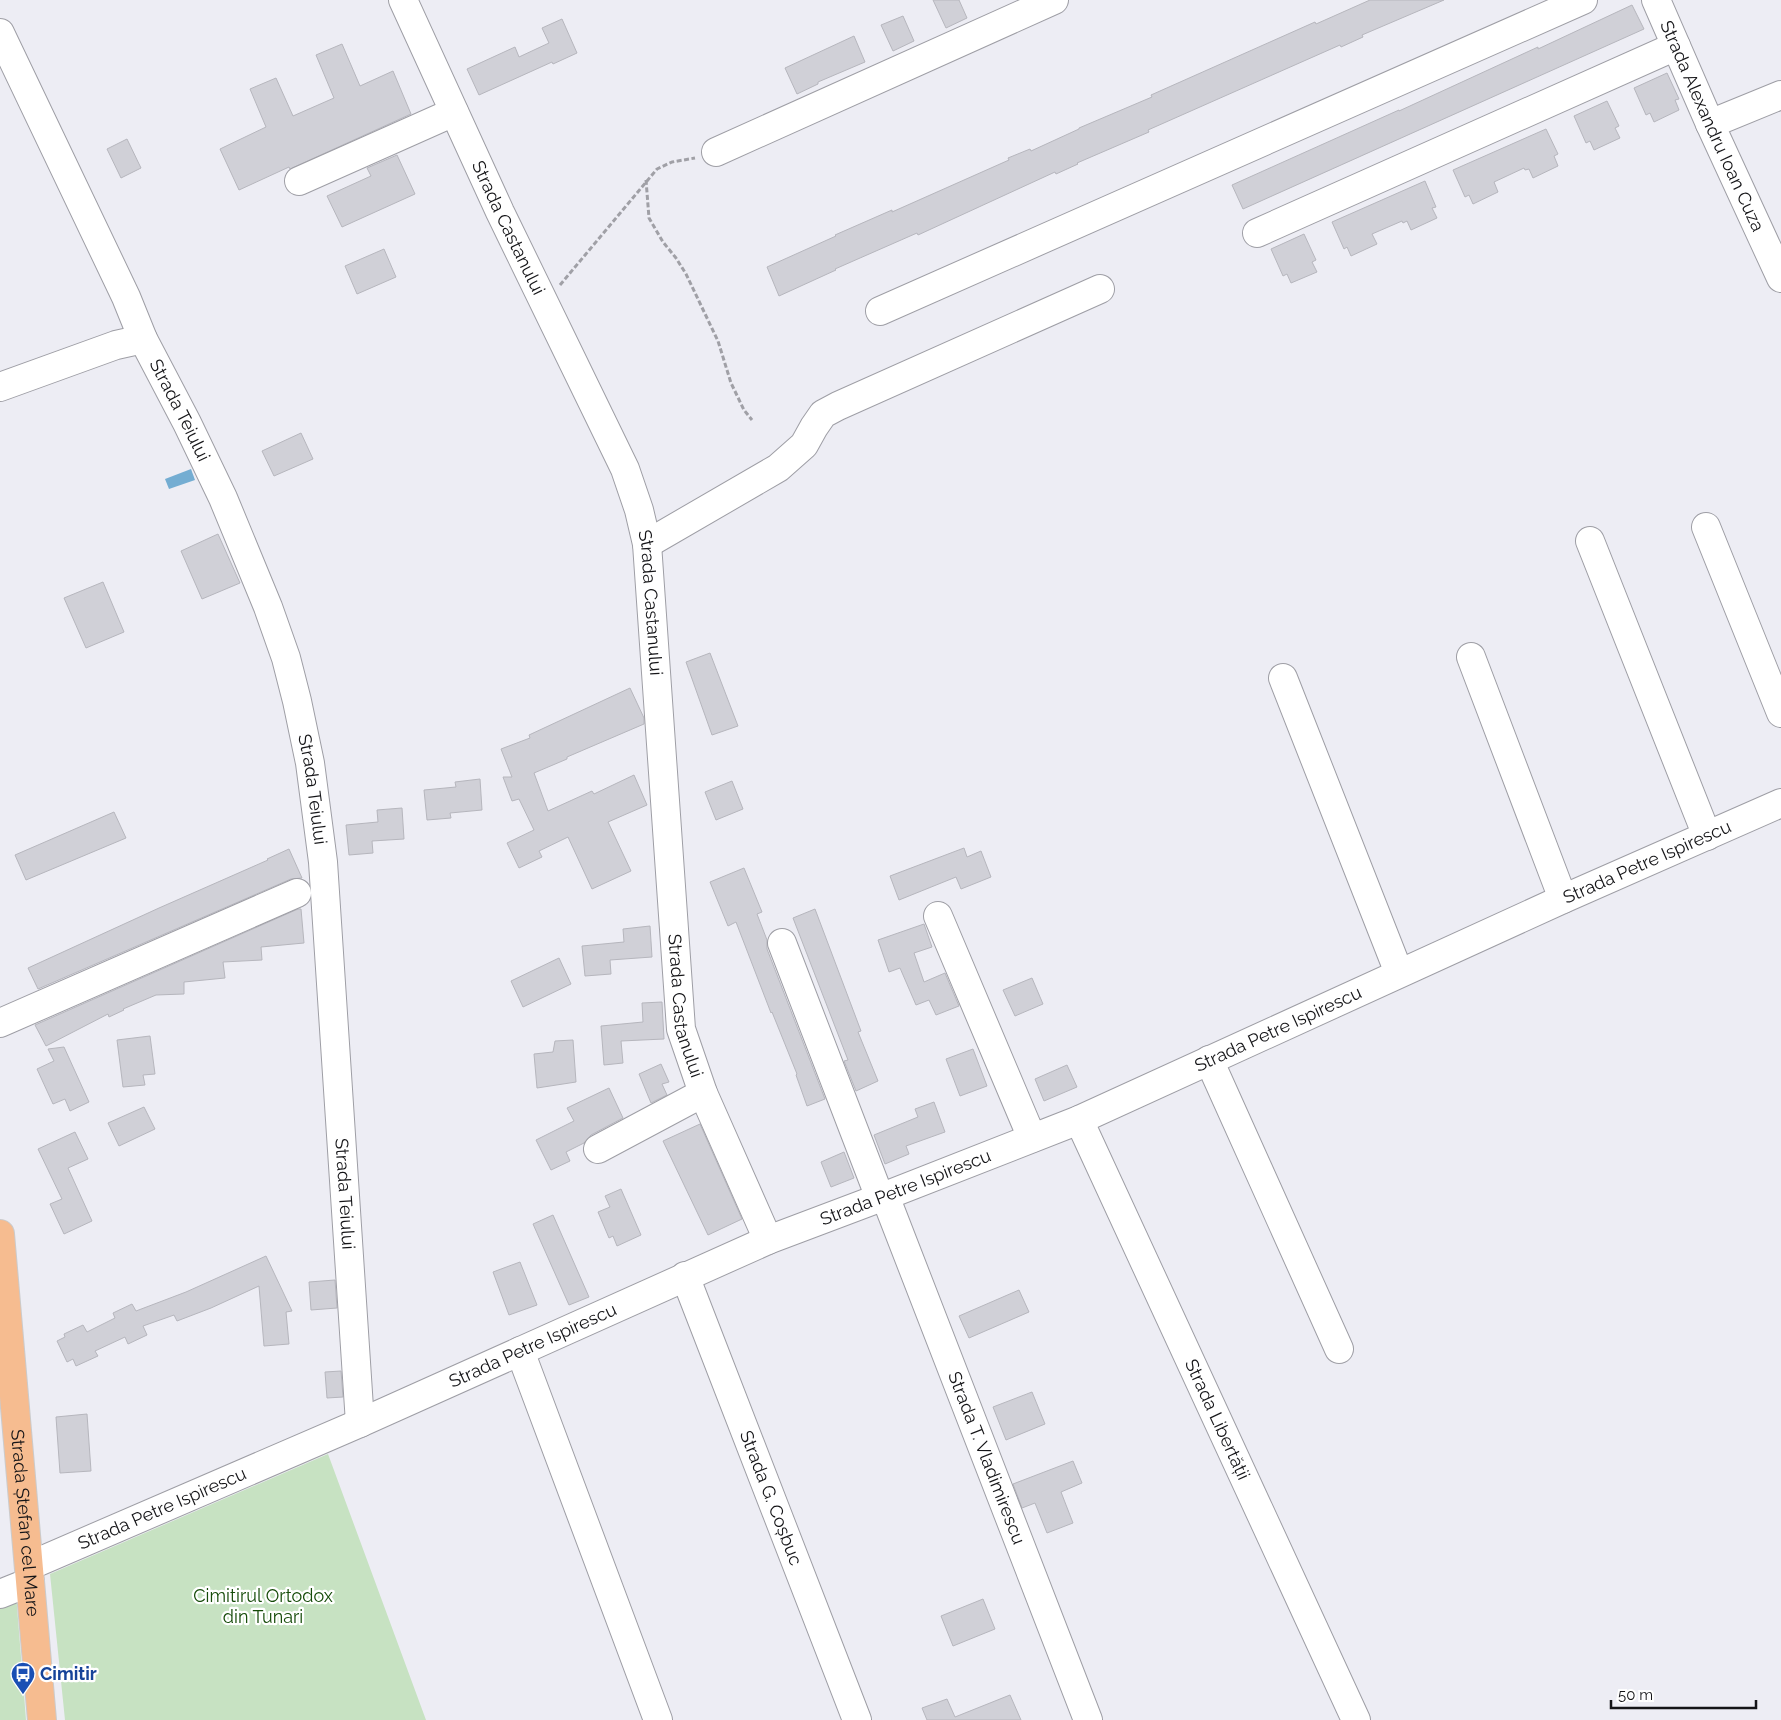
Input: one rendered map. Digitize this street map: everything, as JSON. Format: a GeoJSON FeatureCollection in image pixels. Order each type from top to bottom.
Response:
{"type":"FeatureCollection","features":[{"type":"Feature","properties":{"kind":"main road","name":"Strada Ștefan cel Mare"},"geometry":{"type":"LineString","coordinates":[[0,1234],[2,1281],[8,1327],[42,1720]]}},
{"type":"Feature","properties":{"kind":"street","name":"Strada Castanului"},"geometry":{"type":"LineString","coordinates":[[403,0],[454,112],[625,469],[639,510],[646,544],[681,1029],[703,1093],[768,1240]]}},
{"type":"Feature","properties":{"kind":"street"},"geometry":{"type":"LineString","coordinates":[[716,152],[1054,0]]}},
{"type":"Feature","properties":{"kind":"street"},"geometry":{"type":"LineString","coordinates":[[880,311],[1583,0]]}},
{"type":"Feature","properties":{"kind":"street","name":"Strada Alexandru Ioan Cuza"},"geometry":{"type":"LineString","coordinates":[[1656,0],[1710,124],[1781,278]]}},
{"type":"Feature","properties":{"kind":"street"},"geometry":{"type":"LineString","coordinates":[[0,33],[126,297],[143,339]]}},
{"type":"Feature","properties":{"kind":"street"},"geometry":{"type":"LineString","coordinates":[[1257,233],[1676,46]]}},
{"type":"Feature","properties":{"kind":"street"},"geometry":{"type":"LineString","coordinates":[[1710,124],[1781,95]]}},
{"type":"Feature","properties":{"kind":"street"},"geometry":{"type":"LineString","coordinates":[[299,181],[454,112]]}},
{"type":"Feature","properties":{"kind":"street"},"geometry":{"type":"LineString","coordinates":[[646,544],[778,468],[804,445],[824,414],[838,406],[1100,289]]}},
{"type":"Feature","properties":{"kind":"street","name":"Strada Teiului"},"geometry":{"type":"LineString","coordinates":[[0,387],[116,345],[143,339],[187,423],[223,498],[268,607],[286,658],[310,763],[323,862],[360,1423]]}},
{"type":"Feature","properties":{"kind":"street"},"geometry":{"type":"LineString","coordinates":[[1706,527],[1781,713]]}},
{"type":"Feature","properties":{"kind":"street"},"geometry":{"type":"LineString","coordinates":[[1590,541],[1707,836]]}},
{"type":"Feature","properties":{"kind":"street"},"geometry":{"type":"LineString","coordinates":[[1471,657],[1563,899]]}},
{"type":"Feature","properties":{"kind":"street"},"geometry":{"type":"LineString","coordinates":[[1283,678],[1399,973]]}},
{"type":"Feature","properties":{"kind":"street","name":"Strada Petre Ispirescu"},"geometry":{"type":"LineString","coordinates":[[0,1594],[30,1574],[685,1276],[768,1240],[1079,1120],[1399,973],[1781,803]]}},
{"type":"Feature","properties":{"kind":"street"},"geometry":{"type":"LineString","coordinates":[[0,1023],[298,893]]}},
{"type":"Feature","properties":{"kind":"street"},"geometry":{"type":"LineString","coordinates":[[938,916],[1032,1138]]}},
{"type":"Feature","properties":{"kind":"street","name":"Strada T. Vladimirescu"},"geometry":{"type":"LineString","coordinates":[[782,943],[1088,1720]]}},
{"type":"Feature","properties":{"kind":"street"},"geometry":{"type":"LineString","coordinates":[[1209,1060],[1339,1349]]}},
{"type":"Feature","properties":{"kind":"street"},"geometry":{"type":"LineString","coordinates":[[598,1149],[703,1093]]}},
{"type":"Feature","properties":{"kind":"street","name":"Strada Libertății"},"geometry":{"type":"LineString","coordinates":[[1079,1120],[1356,1720]]}},
{"type":"Feature","properties":{"kind":"street","name":"Strada G. Coșbuc"},"geometry":{"type":"LineString","coordinates":[[685,1276],[857,1720]]}},
{"type":"Feature","properties":{"kind":"street"},"geometry":{"type":"LineString","coordinates":[[520,1351],[658,1720]]}},
{"type":"Feature","properties":{"kind":"path"},"geometry":{"type":"LineString","coordinates":[[546,306],[566,276],[639,192],[646,180],[657,168],[672,162],[716,152]]}},
{"type":"Feature","properties":{"kind":"path"},"geometry":{"type":"LineString","coordinates":[[646,180],[649,218],[663,242],[686,274],[718,341],[731,384],[744,410],[752,420]]}},
{"type":"Feature","properties":{"kind":"green space","name":"Cimitirul Ortodox din Tunari"},"geometry":{"type":"Polygon","coordinates":[[[328,1454],[426,1720],[65,1720],[50,1574],[328,1454]]]}},
{"type":"Feature","properties":{"kind":"green space"},"geometry":{"type":"Polygon","coordinates":[[[16,1594],[26,1720],[0,1720],[0,1601],[16,1594]]]}},
{"type":"Feature","properties":{"kind":"water"},"geometry":{"type":"Polygon","coordinates":[[[191,469],[195,480],[169,489],[165,479],[191,469]]]}},
{"type":"Feature","properties":{"kind":"building"},"geometry":{"type":"Polygon","coordinates":[[[933,0],[959,0],[967,18],[946,28],[933,0]]]}},
{"type":"Feature","properties":{"kind":"building"},"geometry":{"type":"Polygon","coordinates":[[[1370,0],[1444,0],[1362,35],[1363,37],[1341,47],[1340,45],[1148,130],[1149,132],[1056,174],[1055,172],[918,235],[917,233],[835,269],[779,296],[767,267],[835,235],[1009,160],[1008,158],[1030,149],[1031,151],[1152,97],[1151,95],[1315,22],[1316,24],[1370,0]]]}},
{"type":"Feature","properties":{"kind":"building"},"geometry":{"type":"Polygon","coordinates":[[[1632,5],[1644,29],[1243,209],[1232,185],[1538,47],[1538,49],[1632,5]]]}},
{"type":"Feature","properties":{"kind":"building"},"geometry":{"type":"Polygon","coordinates":[[[903,16],[914,41],[893,51],[881,25],[903,16]]]}},
{"type":"Feature","properties":{"kind":"building"},"geometry":{"type":"Polygon","coordinates":[[[562,19],[577,53],[553,64],[552,62],[479,95],[467,69],[515,47],[519,57],[549,43],[542,28],[562,19]]]}},
{"type":"Feature","properties":{"kind":"building"},"geometry":{"type":"Polygon","coordinates":[[[854,36],[865,62],[818,82],[818,84],[797,94],[785,68],[854,36]]]}},
{"type":"Feature","properties":{"kind":"building"},"geometry":{"type":"Polygon","coordinates":[[[342,44],[360,86],[393,71],[411,114],[239,190],[220,149],[266,127],[250,89],[276,78],[293,116],[334,98],[316,55],[342,44]]]}},
{"type":"Feature","properties":{"kind":"building"},"geometry":{"type":"Polygon","coordinates":[[[1667,73],[1679,99],[1675,100],[1679,110],[1654,122],[1650,113],[1646,115],[1634,88],[1667,73]]]}},
{"type":"Feature","properties":{"kind":"building"},"geometry":{"type":"Polygon","coordinates":[[[1607,101],[1619,126],[1615,128],[1620,138],[1594,150],[1590,141],[1586,143],[1574,116],[1607,101]]]}},
{"type":"Feature","properties":{"kind":"building"},"geometry":{"type":"Polygon","coordinates":[[[1546,129],[1558,154],[1554,156],[1558,166],[1533,178],[1529,169],[1525,170],[1524,168],[1494,182],[1498,192],[1473,204],[1469,195],[1465,197],[1453,170],[1546,129]]]}},
{"type":"Feature","properties":{"kind":"building"},"geometry":{"type":"Polygon","coordinates":[[[127,139],[141,168],[121,178],[107,149],[127,139]]]}},
{"type":"Feature","properties":{"kind":"building"},"geometry":{"type":"Polygon","coordinates":[[[397,155],[415,194],[342,227],[327,196],[371,176],[367,168],[397,155]]]}},
{"type":"Feature","properties":{"kind":"building"},"geometry":{"type":"Polygon","coordinates":[[[1425,181],[1436,207],[1432,208],[1437,218],[1411,230],[1407,221],[1403,223],[1402,221],[1372,234],[1377,244],[1351,256],[1347,247],[1344,249],[1332,222],[1425,181]]]}},
{"type":"Feature","properties":{"kind":"building"},"geometry":{"type":"Polygon","coordinates":[[[1304,234],[1316,260],[1312,262],[1317,272],[1291,283],[1287,274],[1283,276],[1271,249],[1304,234]]]}},
{"type":"Feature","properties":{"kind":"building"},"geometry":{"type":"Polygon","coordinates":[[[384,249],[396,277],[357,294],[345,266],[384,249]]]}},
{"type":"Feature","properties":{"kind":"building"},"geometry":{"type":"Polygon","coordinates":[[[301,433],[313,459],[274,476],[262,451],[301,433]]]}},
{"type":"Feature","properties":{"kind":"building"},"geometry":{"type":"Polygon","coordinates":[[[218,534],[240,583],[202,599],[181,551],[218,534]]]}},
{"type":"Feature","properties":{"kind":"building"},"geometry":{"type":"Polygon","coordinates":[[[103,582],[124,632],[86,648],[64,598],[103,582]]]}},
{"type":"Feature","properties":{"kind":"building"},"geometry":{"type":"Polygon","coordinates":[[[710,653],[738,726],[712,735],[686,662],[710,653]]]}},
{"type":"Feature","properties":{"kind":"building"},"geometry":{"type":"Polygon","coordinates":[[[630,688],[644,718],[644,724],[534,773],[548,811],[592,791],[594,794],[634,775],[647,805],[608,822],[631,871],[592,889],[568,837],[539,851],[542,857],[519,868],[507,843],[534,830],[519,799],[512,801],[503,777],[512,777],[501,749],[530,738],[529,735],[630,688]]]}},
{"type":"Feature","properties":{"kind":"building"},"geometry":{"type":"Polygon","coordinates":[[[480,779],[482,810],[450,813],[451,818],[427,820],[424,790],[456,787],[455,782],[480,779]]]}},
{"type":"Feature","properties":{"kind":"building"},"geometry":{"type":"Polygon","coordinates":[[[732,781],[743,809],[716,820],[705,792],[732,781]]]}},
{"type":"Feature","properties":{"kind":"building"},"geometry":{"type":"Polygon","coordinates":[[[402,808],[404,839],[372,841],[373,853],[349,855],[346,825],[378,822],[377,810],[402,808]]]}},
{"type":"Feature","properties":{"kind":"building"},"geometry":{"type":"Polygon","coordinates":[[[114,812],[126,838],[26,880],[15,855],[114,812]]]}},
{"type":"Feature","properties":{"kind":"building"},"geometry":{"type":"Polygon","coordinates":[[[964,848],[967,857],[981,851],[991,877],[961,889],[956,877],[899,900],[890,876],[964,848]]]}},
{"type":"Feature","properties":{"kind":"building"},"geometry":{"type":"Polygon","coordinates":[[[289,849],[302,878],[291,879],[38,989],[28,968],[289,849]]]}},
{"type":"Feature","properties":{"kind":"building"},"geometry":{"type":"Polygon","coordinates":[[[744,868],[762,912],[757,914],[767,940],[767,949],[825,1099],[807,1106],[797,1074],[736,922],[728,926],[710,882],[744,868]]]}},
{"type":"Feature","properties":{"kind":"building"},"geometry":{"type":"Polygon","coordinates":[[[301,909],[304,943],[261,947],[262,960],[223,962],[225,978],[184,982],[184,994],[156,995],[109,1017],[108,1014],[46,1046],[35,1025],[301,909]]]}},
{"type":"Feature","properties":{"kind":"building"},"geometry":{"type":"Polygon","coordinates":[[[815,909],[861,1031],[858,1032],[878,1081],[856,1091],[844,1061],[848,1060],[793,918],[815,909]]]}},
{"type":"Feature","properties":{"kind":"building"},"geometry":{"type":"Polygon","coordinates":[[[924,924],[932,947],[914,953],[924,982],[945,973],[959,1006],[936,1015],[929,1000],[916,1005],[900,968],[889,972],[878,940],[924,924]]]}},
{"type":"Feature","properties":{"kind":"building"},"geometry":{"type":"Polygon","coordinates":[[[650,926],[652,957],[610,960],[611,974],[585,976],[582,946],[624,942],[623,929],[650,926]]]}},
{"type":"Feature","properties":{"kind":"building"},"geometry":{"type":"Polygon","coordinates":[[[559,958],[571,984],[523,1007],[511,981],[559,958]]]}},
{"type":"Feature","properties":{"kind":"building"},"geometry":{"type":"Polygon","coordinates":[[[1032,978],[1043,1004],[1015,1016],[1003,990],[1032,978]]]}},
{"type":"Feature","properties":{"kind":"building"},"geometry":{"type":"Polygon","coordinates":[[[662,1002],[664,1039],[621,1041],[623,1063],[604,1065],[601,1026],[643,1022],[642,1003],[662,1002]]]}},
{"type":"Feature","properties":{"kind":"building"},"geometry":{"type":"Polygon","coordinates":[[[150,1036],[155,1074],[143,1075],[145,1085],[123,1087],[117,1040],[150,1036]]]}},
{"type":"Feature","properties":{"kind":"building"},"geometry":{"type":"Polygon","coordinates":[[[573,1040],[576,1082],[537,1088],[534,1054],[553,1052],[555,1041],[573,1040]]]}},
{"type":"Feature","properties":{"kind":"building"},"geometry":{"type":"Polygon","coordinates":[[[64,1047],[89,1102],[70,1111],[65,1099],[53,1104],[37,1069],[54,1061],[48,1049],[64,1047]]]}},
{"type":"Feature","properties":{"kind":"building"},"geometry":{"type":"Polygon","coordinates":[[[973,1049],[987,1086],[960,1096],[946,1059],[973,1049]]]}},
{"type":"Feature","properties":{"kind":"building"},"geometry":{"type":"Polygon","coordinates":[[[661,1064],[669,1082],[662,1084],[667,1095],[651,1103],[639,1074],[661,1064]]]}},
{"type":"Feature","properties":{"kind":"building"},"geometry":{"type":"Polygon","coordinates":[[[1067,1065],[1077,1087],[1044,1101],[1035,1079],[1067,1065]]]}},
{"type":"Feature","properties":{"kind":"building"},"geometry":{"type":"Polygon","coordinates":[[[609,1088],[623,1118],[591,1135],[584,1143],[566,1152],[570,1161],[551,1170],[536,1140],[574,1121],[567,1108],[609,1088]]]}},
{"type":"Feature","properties":{"kind":"building"},"geometry":{"type":"Polygon","coordinates":[[[934,1102],[945,1132],[906,1146],[909,1154],[885,1164],[874,1135],[918,1117],[915,1109],[934,1102]]]}},
{"type":"Feature","properties":{"kind":"building"},"geometry":{"type":"Polygon","coordinates":[[[144,1107],[155,1129],[119,1146],[108,1123],[144,1107]]]}},
{"type":"Feature","properties":{"kind":"building"},"geometry":{"type":"Polygon","coordinates":[[[700,1124],[742,1219],[708,1235],[663,1141],[700,1124]]]}},
{"type":"Feature","properties":{"kind":"building"},"geometry":{"type":"Polygon","coordinates":[[[75,1132],[88,1159],[68,1168],[92,1221],[64,1234],[50,1204],[62,1199],[38,1149],[75,1132]]]}},
{"type":"Feature","properties":{"kind":"building"},"geometry":{"type":"Polygon","coordinates":[[[844,1152],[854,1178],[831,1187],[821,1162],[844,1152]]]}},
{"type":"Feature","properties":{"kind":"building"},"geometry":{"type":"Polygon","coordinates":[[[621,1189],[641,1235],[617,1246],[613,1236],[609,1238],[598,1212],[610,1207],[605,1196],[621,1189]]]}},
{"type":"Feature","properties":{"kind":"building"},"geometry":{"type":"Polygon","coordinates":[[[553,1215],[589,1297],[569,1305],[533,1224],[553,1215]]]}},
{"type":"Feature","properties":{"kind":"building"},"geometry":{"type":"Polygon","coordinates":[[[266,1256],[292,1311],[286,1312],[289,1344],[264,1346],[259,1286],[177,1321],[174,1315],[143,1326],[147,1335],[128,1344],[125,1337],[95,1351],[98,1356],[76,1366],[73,1359],[67,1362],[57,1341],[65,1337],[64,1334],[83,1325],[87,1332],[115,1318],[113,1313],[132,1304],[136,1311],[186,1292],[266,1256]]]}},
{"type":"Feature","properties":{"kind":"building"},"geometry":{"type":"Polygon","coordinates":[[[520,1262],[537,1305],[509,1315],[493,1272],[520,1262]]]}},
{"type":"Feature","properties":{"kind":"building"},"geometry":{"type":"Polygon","coordinates":[[[335,1280],[337,1308],[311,1310],[309,1282],[335,1280]]]}},
{"type":"Feature","properties":{"kind":"building"},"geometry":{"type":"Polygon","coordinates":[[[1019,1290],[1029,1312],[969,1338],[959,1316],[1019,1290]]]}},
{"type":"Feature","properties":{"kind":"building"},"geometry":{"type":"Polygon","coordinates":[[[341,1371],[343,1397],[327,1398],[325,1372],[341,1371]]]}},
{"type":"Feature","properties":{"kind":"building"},"geometry":{"type":"Polygon","coordinates":[[[1032,1392],[1045,1424],[1006,1440],[993,1407],[1032,1392]]]}},
{"type":"Feature","properties":{"kind":"building"},"geometry":{"type":"Polygon","coordinates":[[[87,1414],[91,1471],[60,1473],[56,1417],[87,1414]]]}},
{"type":"Feature","properties":{"kind":"building"},"geometry":{"type":"Polygon","coordinates":[[[1073,1461],[1082,1483],[1061,1492],[1073,1523],[1047,1533],[1035,1503],[1022,1508],[1013,1484],[1073,1461]]]}},
{"type":"Feature","properties":{"kind":"building"},"geometry":{"type":"Polygon","coordinates":[[[983,1599],[995,1629],[953,1646],[941,1616],[983,1599]]]}},
{"type":"Feature","properties":{"kind":"building"},"geometry":{"type":"Polygon","coordinates":[[[1010,1695],[1021,1720],[927,1720],[922,1708],[947,1699],[955,1717],[1010,1695]]]}},
{"type":"Feature","properties":{"kind":"place","name":"Cimitir"},"geometry":{"type":"Point","coordinates":[23,1695]}}]}
